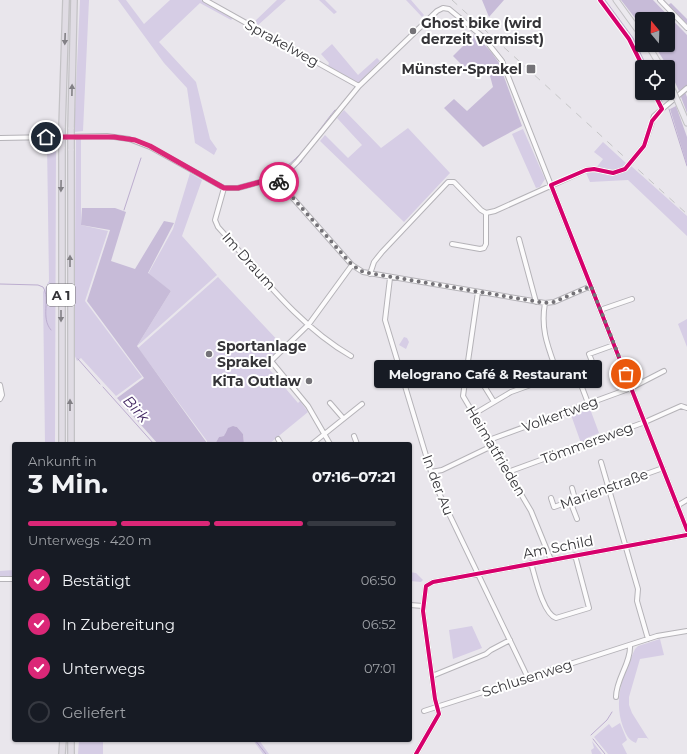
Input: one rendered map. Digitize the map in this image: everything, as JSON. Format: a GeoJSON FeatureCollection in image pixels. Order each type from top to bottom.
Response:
{"type":"FeatureCollection","features":[{"type":"Feature","properties":{"kind":"highway","name":"A 1"},"geometry":{"type":"LineString","coordinates":[[62,442],[62,128],[66,0]]}},
{"type":"Feature","properties":{"kind":"highway","name":"A 1"},"geometry":{"type":"LineString","coordinates":[[71,442],[71,128],[74,0]]}},
{"type":"Feature","properties":{"kind":"highway"},"geometry":{"type":"LineString","coordinates":[[62,754],[63,742]]}},
{"type":"Feature","properties":{"kind":"highway"},"geometry":{"type":"LineString","coordinates":[[71,742],[71,754]]}},
{"type":"Feature","properties":{"kind":"main road"},"geometry":{"type":"LineString","coordinates":[[616,0],[635,26]]}},
{"type":"Feature","properties":{"kind":"main road"},"geometry":{"type":"LineString","coordinates":[[675,96],[687,123]]}},
{"type":"Feature","properties":{"kind":"street","name":"Sprakelweg"},"geometry":{"type":"LineString","coordinates":[[205,0],[359,86]]}},
{"type":"Feature","properties":{"kind":"street"},"geometry":{"type":"LineString","coordinates":[[660,0],[687,28]]}},
{"type":"Feature","properties":{"kind":"street"},"geometry":{"type":"LineString","coordinates":[[0,138],[107,136],[129,139],[150,146],[224,188],[238,188],[275,178],[286,173],[297,162],[359,86],[440,9],[449,9],[467,22],[491,45],[502,62],[687,530]]}},
{"type":"Feature","properties":{"kind":"street"},"geometry":{"type":"LineString","coordinates":[[370,274],[374,262],[382,252],[448,182],[454,182],[481,210],[486,213],[495,211],[586,170],[594,169],[613,173],[625,169],[644,146],[654,116],[687,88]]}},
{"type":"Feature","properties":{"kind":"street"},"geometry":{"type":"LineString","coordinates":[[275,178],[358,271],[390,278],[545,303],[554,302],[591,286]]}},
{"type":"Feature","properties":{"kind":"street","name":"Im Draum"},"geometry":{"type":"LineString","coordinates":[[224,188],[216,218],[216,226],[291,308],[321,337],[351,356]]}},
{"type":"Feature","properties":{"kind":"street"},"geometry":{"type":"LineString","coordinates":[[452,244],[480,249],[484,248],[486,244],[486,213]]}},
{"type":"Feature","properties":{"kind":"street"},"geometry":{"type":"LineString","coordinates":[[519,239],[536,302]]}},
{"type":"Feature","properties":{"kind":"street"},"geometry":{"type":"LineString","coordinates":[[329,442],[308,406],[271,362],[272,359],[309,324],[352,265]]}},
{"type":"Feature","properties":{"kind":"street","name":"In der Au"},"geometry":{"type":"LineString","coordinates":[[390,278],[384,320],[432,472],[440,495],[528,678]]}},
{"type":"Feature","properties":{"kind":"street","name":"Heimatfrieden"},"geometry":{"type":"LineString","coordinates":[[478,292],[462,392],[538,525],[551,560]]}},
{"type":"Feature","properties":{"kind":"street"},"geometry":{"type":"LineString","coordinates":[[600,310],[632,299]]}},
{"type":"Feature","properties":{"kind":"street"},"geometry":{"type":"LineString","coordinates":[[545,303],[543,323],[547,346],[558,375]]}},
{"type":"Feature","properties":{"kind":"street"},"geometry":{"type":"LineString","coordinates":[[597,374],[589,354],[614,344]]}},
{"type":"Feature","properties":{"kind":"street"},"geometry":{"type":"LineString","coordinates":[[467,365],[472,368],[494,402]]}},
{"type":"Feature","properties":{"kind":"street"},"geometry":{"type":"LineString","coordinates":[[474,414],[511,392],[575,369],[588,403]]}},
{"type":"Feature","properties":{"kind":"street","name":"Volkertweg"},"geometry":{"type":"LineString","coordinates":[[489,440],[631,388],[664,370]]}},
{"type":"Feature","properties":{"kind":"street"},"geometry":{"type":"LineString","coordinates":[[0,385],[2,395],[0,399]]}},
{"type":"Feature","properties":{"kind":"street"},"geometry":{"type":"LineString","coordinates":[[330,403],[343,418]]}},
{"type":"Feature","properties":{"kind":"street"},"geometry":{"type":"LineString","coordinates":[[314,442],[362,404]]}},
{"type":"Feature","properties":{"kind":"street","name":"Tömmersweg"},"geometry":{"type":"LineString","coordinates":[[508,472],[645,422],[681,406],[687,408]]}},
{"type":"Feature","properties":{"kind":"street"},"geometry":{"type":"LineString","coordinates":[[354,436],[356,442]]}},
{"type":"Feature","properties":{"kind":"street"},"geometry":{"type":"LineString","coordinates":[[432,472],[442,470],[492,446]]}},
{"type":"Feature","properties":{"kind":"street"},"geometry":{"type":"LineString","coordinates":[[601,462],[638,589],[637,602],[648,639]]}},
{"type":"Feature","properties":{"kind":"street","name":"Marienstraße"},"geometry":{"type":"LineString","coordinates":[[551,498],[554,507],[609,486],[663,468]]}},
{"type":"Feature","properties":{"kind":"street"},"geometry":{"type":"LineString","coordinates":[[572,488],[575,499]]}},
{"type":"Feature","properties":{"kind":"street"},"geometry":{"type":"LineString","coordinates":[[678,506],[687,500]]}},
{"type":"Feature","properties":{"kind":"street"},"geometry":{"type":"LineString","coordinates":[[570,501],[577,519]]}},
{"type":"Feature","properties":{"kind":"street","name":"Am Schild"},"geometry":{"type":"LineString","coordinates":[[423,606],[426,586],[433,582],[687,535]]}},
{"type":"Feature","properties":{"kind":"street"},"geometry":{"type":"LineString","coordinates":[[531,563],[541,595],[551,615],[556,618],[589,608],[576,555]]}},
{"type":"Feature","properties":{"kind":"street"},"geometry":{"type":"LineString","coordinates":[[0,579],[12,579]]}},
{"type":"Feature","properties":{"kind":"street"},"geometry":{"type":"LineString","coordinates":[[412,605],[423,606],[438,716],[416,754]]}},
{"type":"Feature","properties":{"kind":"street","name":"Schlusenweg"},"geometry":{"type":"LineString","coordinates":[[424,711],[648,639],[687,631]]}},
{"type":"Feature","properties":{"kind":"street"},"geometry":{"type":"LineString","coordinates":[[432,676],[486,654],[510,640]]}},
{"type":"Feature","properties":{"kind":"street"},"geometry":{"type":"LineString","coordinates":[[616,697],[630,652],[630,646]]}},
{"type":"Feature","properties":{"kind":"shaded area"},"geometry":{"type":"Polygon","coordinates":[[[80,0],[89,0],[83,131],[74,132],[80,0]]]}},
{"type":"Feature","properties":{"kind":"shaded area"},"geometry":{"type":"Polygon","coordinates":[[[118,0],[126,0],[144,24],[170,0],[201,0],[233,18],[231,20],[200,3],[159,42],[196,82],[210,139],[217,149],[214,155],[195,143],[187,88],[164,63],[118,0]]]}},
{"type":"Feature","properties":{"kind":"shaded area"},"geometry":{"type":"Polygon","coordinates":[[[277,0],[286,0],[257,26],[252,24],[277,0]]]}},
{"type":"Feature","properties":{"kind":"shaded area"},"geometry":{"type":"Polygon","coordinates":[[[319,0],[325,0],[337,12],[334,14],[319,0]]]}},
{"type":"Feature","properties":{"kind":"shaded area"},"geometry":{"type":"Polygon","coordinates":[[[406,0],[411,0],[424,15],[422,17],[406,0]]]}},
{"type":"Feature","properties":{"kind":"shaded area"},"geometry":{"type":"Polygon","coordinates":[[[482,0],[504,0],[489,17],[482,0]]]}},
{"type":"Feature","properties":{"kind":"shaded area"},"geometry":{"type":"Polygon","coordinates":[[[621,0],[653,0],[665,12],[635,12],[635,18],[621,0]]]}},
{"type":"Feature","properties":{"kind":"shaded area"},"geometry":{"type":"Polygon","coordinates":[[[671,3],[687,19],[687,24],[675,12],[668,5],[671,3]]]}},
{"type":"Feature","properties":{"kind":"shaded area"},"geometry":{"type":"Polygon","coordinates":[[[675,23],[687,35],[687,85],[679,91],[675,82],[675,60],[664,60],[658,52],[675,52],[675,23]]]}},
{"type":"Feature","properties":{"kind":"shaded area"},"geometry":{"type":"Polygon","coordinates":[[[252,28],[310,60],[309,62],[250,30],[252,28]]]}},
{"type":"Feature","properties":{"kind":"shaded area"},"geometry":{"type":"Polygon","coordinates":[[[475,34],[499,63],[522,126],[483,147],[444,108],[454,99],[467,111],[493,87],[487,65],[463,66],[453,56],[475,34]]]}},
{"type":"Feature","properties":{"kind":"shaded area"},"geometry":{"type":"Polygon","coordinates":[[[332,44],[358,75],[377,58],[380,61],[359,83],[328,66],[329,63],[321,54],[332,44]]]}},
{"type":"Feature","properties":{"kind":"shaded area"},"geometry":{"type":"Polygon","coordinates":[[[685,92],[687,97],[687,113],[681,97],[685,92]]]}},
{"type":"Feature","properties":{"kind":"shaded area"},"geometry":{"type":"Polygon","coordinates":[[[676,106],[687,137],[687,165],[670,109],[676,106]]]}},
{"type":"Feature","properties":{"kind":"shaded area"},"geometry":{"type":"Polygon","coordinates":[[[344,110],[381,148],[408,128],[450,173],[404,222],[320,141],[325,135],[348,158],[362,145],[337,118],[344,110]]]}},
{"type":"Feature","properties":{"kind":"shaded area"},"geometry":{"type":"Polygon","coordinates":[[[523,129],[545,179],[540,187],[536,188],[512,134],[523,129]]]}},
{"type":"Feature","properties":{"kind":"shaded area"},"geometry":{"type":"Polygon","coordinates":[[[76,138],[81,138],[81,225],[108,231],[85,301],[142,377],[116,396],[81,358],[77,361],[74,354],[76,138]]]}},
{"type":"Feature","properties":{"kind":"shaded area"},"geometry":{"type":"Polygon","coordinates":[[[47,142],[56,142],[55,442],[45,442],[43,292],[49,281],[47,142]]]}},
{"type":"Feature","properties":{"kind":"shaded area"},"geometry":{"type":"Polygon","coordinates":[[[603,142],[627,164],[623,167],[609,170],[596,168],[603,159],[594,152],[603,142]]]}},
{"type":"Feature","properties":{"kind":"shaded area"},"geometry":{"type":"Polygon","coordinates":[[[630,165],[687,216],[687,236],[628,180],[590,182],[586,173],[593,172],[614,174],[619,173],[630,165]]]}},
{"type":"Feature","properties":{"kind":"shaded area"},"geometry":{"type":"Polygon","coordinates":[[[190,173],[202,180],[182,236],[217,275],[137,346],[171,291],[148,274],[173,229],[190,173]]]}},
{"type":"Feature","properties":{"kind":"shaded area"},"geometry":{"type":"Polygon","coordinates":[[[82,208],[115,208],[126,212],[111,261],[135,269],[164,221],[174,223],[148,273],[171,291],[137,346],[206,442],[156,442],[117,398],[144,378],[87,301],[110,230],[81,225],[82,208]]]}},
{"type":"Feature","properties":{"kind":"shaded area","name":"Sportanlage Sprakel"},"geometry":{"type":"Polygon","coordinates":[[[218,277],[283,346],[264,363],[298,403],[300,401],[308,412],[271,442],[244,442],[243,434],[237,427],[233,427],[229,428],[225,436],[219,437],[216,442],[207,442],[138,348],[218,277]]]}},
{"type":"Feature","properties":{"kind":"shaded area"},"geometry":{"type":"Polygon","coordinates":[[[687,319],[687,347],[678,324],[687,319]]]}},
{"type":"Feature","properties":{"kind":"shaded area"},"geometry":{"type":"Polygon","coordinates":[[[404,337],[407,338],[409,342],[406,349],[399,345],[404,337]]]}},
{"type":"Feature","properties":{"kind":"shaded area"},"geometry":{"type":"Polygon","coordinates":[[[589,406],[599,433],[587,438],[588,441],[581,443],[571,415],[583,411],[582,408],[589,406]]]}},
{"type":"Feature","properties":{"kind":"shaded area"},"geometry":{"type":"Polygon","coordinates":[[[233,426],[237,427],[243,434],[244,442],[216,442],[219,437],[224,436],[228,428],[233,426]]]}},
{"type":"Feature","properties":{"kind":"shaded area"},"geometry":{"type":"Polygon","coordinates":[[[12,570],[12,577],[0,577],[0,571],[12,570]]]}},
{"type":"Feature","properties":{"kind":"shaded area"},"geometry":{"type":"Polygon","coordinates":[[[412,572],[416,573],[423,580],[421,582],[412,581],[412,572]]]}},
{"type":"Feature","properties":{"kind":"shaded area"},"geometry":{"type":"Polygon","coordinates":[[[472,626],[482,648],[453,659],[449,630],[472,626]]]}},
{"type":"Feature","properties":{"kind":"shaded area"},"geometry":{"type":"Polygon","coordinates":[[[660,639],[664,655],[640,659],[629,697],[629,705],[632,713],[649,740],[647,738],[638,738],[636,743],[626,734],[620,717],[619,697],[623,678],[635,649],[638,646],[660,639]]]}},
{"type":"Feature","properties":{"kind":"shaded area"},"geometry":{"type":"Polygon","coordinates":[[[620,723],[627,740],[622,744],[627,754],[608,754],[594,737],[609,724],[612,728],[620,723]]]}},
{"type":"Feature","properties":{"kind":"shaded area"},"geometry":{"type":"Polygon","coordinates":[[[592,741],[602,754],[592,754],[591,750],[594,748],[592,741]]]}},
{"type":"Feature","properties":{"kind":"shaded area"},"geometry":{"type":"Polygon","coordinates":[[[79,742],[103,742],[103,754],[78,754],[79,742]]]}},
{"type":"Feature","properties":{"kind":"shaded area"},"geometry":{"type":"Polygon","coordinates":[[[254,742],[260,742],[269,754],[263,754],[254,742]]]}},
{"type":"Feature","properties":{"kind":"waterway"},"geometry":{"type":"LineString","coordinates":[[605,0],[633,38],[644,60]]}},
{"type":"Feature","properties":{"kind":"waterway"},"geometry":{"type":"LineString","coordinates":[[669,109],[687,166]]}},
{"type":"Feature","properties":{"kind":"waterway"},"geometry":{"type":"LineString","coordinates":[[264,178],[286,167],[295,159],[304,150],[335,110]]}},
{"type":"Feature","properties":{"kind":"waterway"},"geometry":{"type":"LineString","coordinates":[[124,210],[141,158]]}},
{"type":"Feature","properties":{"kind":"waterway"},"geometry":{"type":"LineString","coordinates":[[284,179],[302,161]]}},
{"type":"Feature","properties":{"kind":"waterway","name":"Birk"},"geometry":{"type":"LineString","coordinates":[[0,284],[38,285],[43,287],[46,297],[46,320],[51,330]]}},
{"type":"Feature","properties":{"kind":"waterway","name":"Birk"},"geometry":{"type":"LineString","coordinates":[[78,359],[100,384]]}},
{"type":"Feature","properties":{"kind":"waterway","name":"Birk"},"geometry":{"type":"LineString","coordinates":[[103,387],[152,442]]}},
{"type":"Feature","properties":{"kind":"waterway"},"geometry":{"type":"LineString","coordinates":[[591,735],[607,720],[612,712]]}},
{"type":"Feature","properties":{"kind":"waterway"},"geometry":{"type":"LineString","coordinates":[[593,739],[605,754]]}},
{"type":"Feature","properties":{"kind":"waterway","name":"Birk"},"geometry":{"type":"LineString","coordinates":[[257,742],[266,754]]}},
{"type":"Feature","properties":{"kind":"railway"},"geometry":{"type":"LineString","coordinates":[[452,0],[687,214]]}},
{"type":"Feature","properties":{"kind":"cycle path"},"geometry":{"type":"LineString","coordinates":[[600,0],[629,39],[640,60]]}},
{"type":"Feature","properties":{"kind":"cycle path"},"geometry":{"type":"LineString","coordinates":[[658,100],[662,109],[652,121],[644,146],[625,169],[613,173],[594,169],[586,170],[551,185],[687,530]]}},
{"type":"Feature","properties":{"kind":"cycle path"},"geometry":{"type":"LineString","coordinates":[[416,754],[439,714],[435,699],[423,611],[426,586],[433,582],[687,535]]}},
{"type":"Feature","properties":{"kind":"way so far"},"geometry":{"type":"LineString","coordinates":[[279,182],[358,271],[390,278],[545,303],[554,302],[591,286],[626,374]]}},
{"type":"Feature","properties":{"kind":"place","name":"Ghost bike (wird derzeit vermisst)"},"geometry":{"type":"Point","coordinates":[413,31]}},
{"type":"Feature","properties":{"kind":"place","name":"Münster-Sprakel"},"geometry":{"type":"Point","coordinates":[531,69]}},
{"type":"Feature","properties":{"kind":"place","name":"Sportanlage Sprakel"},"geometry":{"type":"Point","coordinates":[209,354]}},
{"type":"Feature","properties":{"kind":"place","name":"Melograno Café & Restaurant"},"geometry":{"type":"Point","coordinates":[626,374]}},
{"type":"Feature","properties":{"kind":"place","name":"KiTa Outlaw"},"geometry":{"type":"Point","coordinates":[309,381]}},
{"type":"Feature","properties":{"kind":"route"},"geometry":{"type":"LineString","coordinates":[[46,137],[114,137],[135,140],[150,146],[208,181],[224,188],[238,188],[275,178],[279,182]]}}]}
